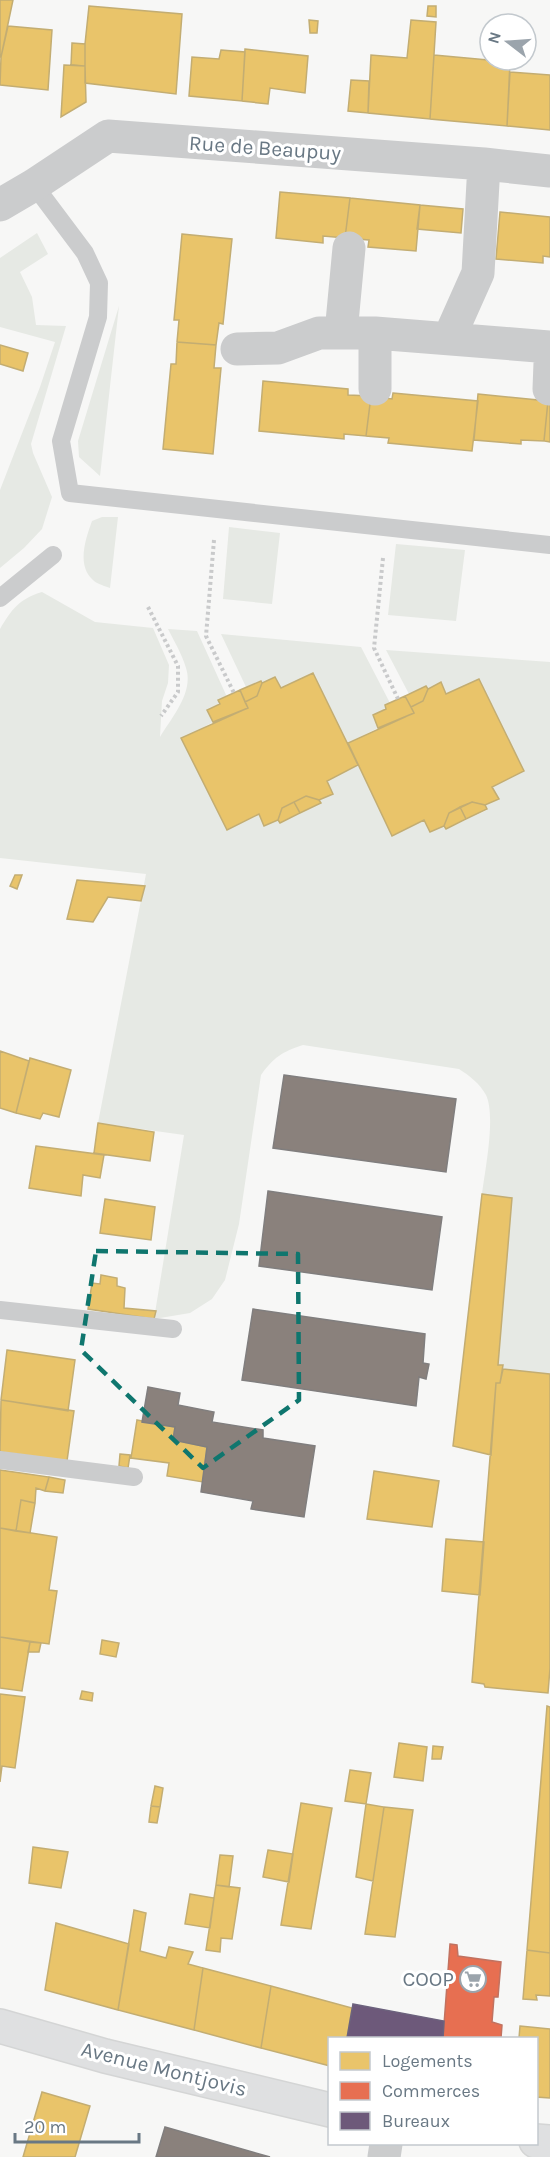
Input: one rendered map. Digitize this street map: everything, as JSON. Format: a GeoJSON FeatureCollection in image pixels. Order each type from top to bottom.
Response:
{"type":"FeatureCollection","features":[{"type":"Feature","properties":{"kind":"main road","name":"Avenue Montjovis"},"geometry":{"type":"LineString","coordinates":[[0,2026],[105,2056],[328,2110]]}},
{"type":"Feature","properties":{"kind":"street","name":"Rue de Beaupuy"},"geometry":{"type":"LineString","coordinates":[[0,205],[108,136],[550,171]]}},
{"type":"Feature","properties":{"kind":"street"},"geometry":{"type":"LineString","coordinates":[[449,338],[478,273],[484,164]]}},
{"type":"Feature","properties":{"kind":"street"},"geometry":{"type":"LineString","coordinates":[[342,333],[349,248]]}},
{"type":"Feature","properties":{"kind":"street"},"geometry":{"type":"LineString","coordinates":[[237,349],[278,348],[319,333],[375,333],[550,347]]}},
{"type":"Feature","properties":{"kind":"street"},"geometry":{"type":"LineString","coordinates":[[375,333],[375,389]]}},
{"type":"Feature","properties":{"kind":"lane"},"geometry":{"type":"LineString","coordinates":[[34,185],[85,253],[99,283],[98,318],[61,441],[70,493],[550,545]]}},
{"type":"Feature","properties":{"kind":"lane"},"geometry":{"type":"LineString","coordinates":[[0,598],[53,555]]}},
{"type":"Feature","properties":{"kind":"lane"},"geometry":{"type":"LineString","coordinates":[[0,1310],[173,1329]]}},
{"type":"Feature","properties":{"kind":"lane"},"geometry":{"type":"LineString","coordinates":[[0,1460],[134,1477]]}},
{"type":"Feature","properties":{"kind":"path"},"geometry":{"type":"LineString","coordinates":[[217,509],[206,636],[234,693]]}},
{"type":"Feature","properties":{"kind":"path"},"geometry":{"type":"LineString","coordinates":[[386,527],[374,648],[398,699]]}},
{"type":"Feature","properties":{"kind":"path"},"geometry":{"type":"LineString","coordinates":[[148,607],[178,666],[178,692],[161,716]]}},
{"type":"Feature","properties":{"kind":"highlighted area"},"geometry":{"type":"Polygon","coordinates":[[[96,1251],[298,1254],[299,1400],[203,1468],[81,1350],[96,1251]]]}},
{"type":"Feature","properties":{"kind":"shaded area"},"geometry":{"type":"Polygon","coordinates":[[[37,233],[48,254],[20,272],[32,297],[36,325],[66,326],[31,444],[52,497],[42,529],[0,568],[0,490],[55,342],[0,327],[0,258],[37,233]]]}},
{"type":"Feature","properties":{"kind":"shaded area"},"geometry":{"type":"Polygon","coordinates":[[[119,306],[100,476],[79,457],[78,441],[119,306]]]}},
{"type":"Feature","properties":{"kind":"shaded area"},"geometry":{"type":"Polygon","coordinates":[[[102,517],[118,517],[110,588],[93,580],[85,567],[84,559],[85,543],[92,521],[102,517]]]}},
{"type":"Feature","properties":{"kind":"shaded area"},"geometry":{"type":"Polygon","coordinates":[[[229,527],[280,533],[272,604],[223,599],[229,527]]]}},
{"type":"Feature","properties":{"kind":"shaded area"},"geometry":{"type":"Polygon","coordinates":[[[396,544],[465,550],[456,621],[388,615],[396,544]]]}},
{"type":"Feature","properties":{"kind":"shaded area"},"geometry":{"type":"Polygon","coordinates":[[[42,592],[95,622],[153,628],[169,665],[168,683],[162,701],[160,737],[180,704],[188,677],[168,629],[197,631],[227,697],[220,704],[208,710],[213,722],[182,739],[227,830],[259,814],[264,826],[278,820],[280,823],[333,794],[327,781],[358,765],[392,835],[424,820],[430,832],[444,826],[446,829],[487,810],[485,805],[499,799],[492,787],[524,771],[479,679],[446,694],[441,682],[428,689],[426,686],[409,694],[386,650],[550,662],[550,1374],[503,1369],[503,1365],[498,1365],[512,1198],[482,1194],[490,1129],[489,1104],[483,1091],[474,1080],[459,1069],[303,1045],[279,1056],[261,1075],[239,1224],[225,1280],[212,1299],[190,1313],[154,1319],[184,1135],[98,1123],[146,874],[0,858],[0,629],[17,606],[27,598],[42,592]]]}},
{"type":"Feature","properties":{"kind":"shaded area"},"geometry":{"type":"Polygon","coordinates":[[[221,634],[361,647],[390,703],[385,705],[386,709],[373,715],[378,728],[348,743],[313,673],[281,688],[275,677],[246,687],[221,634]]]}},
{"type":"Feature","properties":{"kind":"building: Logements"},"geometry":{"type":"Polygon","coordinates":[[[0,0],[13,0],[1,57],[0,57],[0,0]]]}},
{"type":"Feature","properties":{"kind":"building: Logements"},"geometry":{"type":"Polygon","coordinates":[[[89,6],[182,14],[176,94],[85,83],[85,44],[89,6]]]}},
{"type":"Feature","properties":{"kind":"building: Logements"},"geometry":{"type":"Polygon","coordinates":[[[428,6],[436,6],[436,17],[427,16],[428,6]]]}},
{"type":"Feature","properties":{"kind":"building: Logements"},"geometry":{"type":"Polygon","coordinates":[[[309,20],[318,21],[317,33],[310,33],[309,20]]]}},
{"type":"Feature","properties":{"kind":"building: Logements"},"geometry":{"type":"Polygon","coordinates":[[[411,20],[436,22],[430,119],[368,113],[371,55],[407,58],[411,20]]]}},
{"type":"Feature","properties":{"kind":"building: Logements"},"geometry":{"type":"Polygon","coordinates":[[[8,26],[52,30],[48,90],[0,85],[1,57],[8,26]]]}},
{"type":"Feature","properties":{"kind":"building: Logements"},"geometry":{"type":"Polygon","coordinates":[[[72,43],[85,44],[85,66],[71,65],[72,43]]]}},
{"type":"Feature","properties":{"kind":"building: Logements"},"geometry":{"type":"Polygon","coordinates":[[[245,49],[308,56],[305,93],[270,88],[268,104],[242,101],[245,49]]]}},
{"type":"Feature","properties":{"kind":"building: Logements"},"geometry":{"type":"Polygon","coordinates":[[[221,50],[245,52],[242,101],[189,96],[192,57],[219,59],[221,50]]]}},
{"type":"Feature","properties":{"kind":"building: Logements"},"geometry":{"type":"Polygon","coordinates":[[[434,55],[478,59],[478,72],[510,72],[507,126],[430,119],[434,55]]]}},
{"type":"Feature","properties":{"kind":"building: Logements"},"geometry":{"type":"Polygon","coordinates":[[[64,65],[85,66],[86,102],[61,117],[64,65]]]}},
{"type":"Feature","properties":{"kind":"building: Logements"},"geometry":{"type":"Polygon","coordinates":[[[510,72],[550,75],[550,130],[507,126],[510,72]]]}},
{"type":"Feature","properties":{"kind":"building: Logements"},"geometry":{"type":"Polygon","coordinates":[[[351,80],[369,81],[368,113],[348,111],[351,80]]]}},
{"type":"Feature","properties":{"kind":"building: Logements"},"geometry":{"type":"Polygon","coordinates":[[[280,192],[350,198],[345,238],[323,236],[323,243],[276,238],[280,192]]]}},
{"type":"Feature","properties":{"kind":"building: Logements"},"geometry":{"type":"Polygon","coordinates":[[[350,198],[420,205],[416,251],[368,247],[369,240],[345,238],[350,198]]]}},
{"type":"Feature","properties":{"kind":"building: Logements"},"geometry":{"type":"Polygon","coordinates":[[[420,205],[463,209],[461,233],[417,229],[420,205]]]}},
{"type":"Feature","properties":{"kind":"building: Logements"},"geometry":{"type":"Polygon","coordinates":[[[500,212],[550,217],[550,257],[543,256],[543,263],[496,259],[500,212]]]}},
{"type":"Feature","properties":{"kind":"building: Logements"},"geometry":{"type":"Polygon","coordinates":[[[182,234],[232,239],[223,324],[219,323],[216,345],[177,342],[179,320],[174,320],[182,234]]]}},
{"type":"Feature","properties":{"kind":"building: Logements"},"geometry":{"type":"Polygon","coordinates":[[[177,342],[216,345],[214,368],[221,368],[213,454],[163,449],[171,364],[176,364],[177,342]]]}},
{"type":"Feature","properties":{"kind":"building: Logements"},"geometry":{"type":"Polygon","coordinates":[[[0,345],[28,353],[23,371],[0,364],[0,345]]]}},
{"type":"Feature","properties":{"kind":"building: Logements"},"geometry":{"type":"Polygon","coordinates":[[[263,381],[348,389],[348,395],[371,396],[366,436],[344,434],[344,439],[259,431],[263,381]]]}},
{"type":"Feature","properties":{"kind":"building: Logements"},"geometry":{"type":"Polygon","coordinates":[[[393,393],[478,401],[472,451],[388,443],[389,438],[366,436],[371,396],[392,399],[393,393]]]}},
{"type":"Feature","properties":{"kind":"building: Logements"},"geometry":{"type":"Polygon","coordinates":[[[478,394],[548,401],[544,441],[521,440],[521,444],[474,440],[478,394]]]}},
{"type":"Feature","properties":{"kind":"building: Logements"},"geometry":{"type":"Polygon","coordinates":[[[548,401],[550,401],[550,442],[544,441],[548,401]]]}},
{"type":"Feature","properties":{"kind":"building: Logements"},"geometry":{"type":"Polygon","coordinates":[[[313,673],[358,765],[327,781],[333,794],[319,800],[306,796],[282,808],[278,820],[264,826],[259,814],[227,830],[181,738],[248,708],[245,702],[257,696],[262,683],[275,677],[281,688],[313,673]]]}},
{"type":"Feature","properties":{"kind":"building: Logements"},"geometry":{"type":"Polygon","coordinates":[[[479,679],[524,771],[492,787],[499,799],[485,805],[472,802],[449,813],[444,826],[430,832],[424,820],[392,836],[348,743],[414,713],[411,707],[423,701],[428,689],[441,682],[446,694],[479,679]]]}},
{"type":"Feature","properties":{"kind":"building: Logements"},"geometry":{"type":"Polygon","coordinates":[[[261,681],[257,696],[245,702],[240,690],[261,681]]]}},
{"type":"Feature","properties":{"kind":"building: Logements"},"geometry":{"type":"Polygon","coordinates":[[[426,686],[428,689],[423,701],[411,707],[405,696],[426,686]]]}},
{"type":"Feature","properties":{"kind":"building: Logements"},"geometry":{"type":"Polygon","coordinates":[[[240,690],[248,708],[213,722],[207,710],[220,704],[218,700],[240,690]]]}},
{"type":"Feature","properties":{"kind":"building: Logements"},"geometry":{"type":"Polygon","coordinates":[[[405,696],[414,713],[378,728],[373,715],[386,709],[385,705],[405,696]]]}},
{"type":"Feature","properties":{"kind":"building: Logements"},"geometry":{"type":"Polygon","coordinates":[[[306,796],[319,800],[321,803],[300,813],[294,802],[306,796]]]}},
{"type":"Feature","properties":{"kind":"building: Logements"},"geometry":{"type":"Polygon","coordinates":[[[294,802],[300,813],[280,823],[278,820],[282,808],[294,802]]]}},
{"type":"Feature","properties":{"kind":"building: Logements"},"geometry":{"type":"Polygon","coordinates":[[[472,802],[485,805],[487,809],[466,819],[460,807],[472,802]]]}},
{"type":"Feature","properties":{"kind":"building: Logements"},"geometry":{"type":"Polygon","coordinates":[[[460,807],[466,819],[446,829],[444,826],[449,813],[460,807]]]}},
{"type":"Feature","properties":{"kind":"building: Logements"},"geometry":{"type":"Polygon","coordinates":[[[15,875],[22,875],[17,889],[10,886],[15,875]]]}},
{"type":"Feature","properties":{"kind":"building: Logements"},"geometry":{"type":"Polygon","coordinates":[[[77,880],[145,886],[141,901],[108,897],[93,922],[67,919],[77,880]]]}},
{"type":"Feature","properties":{"kind":"building: Logements"},"geometry":{"type":"Polygon","coordinates":[[[0,1051],[29,1061],[16,1113],[0,1108],[0,1051]]]}},
{"type":"Feature","properties":{"kind":"building: Logements"},"geometry":{"type":"Polygon","coordinates":[[[30,1058],[71,1070],[59,1117],[43,1113],[40,1119],[16,1113],[30,1058]]]}},
{"type":"Feature","properties":{"kind":"building: Logements"},"geometry":{"type":"Polygon","coordinates":[[[98,1123],[154,1132],[150,1161],[94,1153],[98,1123]]]}},
{"type":"Feature","properties":{"kind":"building: Logements"},"geometry":{"type":"Polygon","coordinates":[[[36,1146],[104,1155],[100,1178],[83,1175],[81,1196],[29,1188],[36,1146]]]}},
{"type":"Feature","properties":{"kind":"building: Logements"},"geometry":{"type":"Polygon","coordinates":[[[482,1194],[512,1198],[498,1365],[503,1365],[500,1383],[496,1383],[491,1455],[453,1446],[482,1194]]]}},
{"type":"Feature","properties":{"kind":"building: Logements"},"geometry":{"type":"Polygon","coordinates":[[[105,1199],[155,1207],[151,1240],[100,1233],[105,1199]]]}},
{"type":"Feature","properties":{"kind":"building: Logements"},"geometry":{"type":"Polygon","coordinates":[[[101,1275],[117,1278],[117,1286],[125,1288],[124,1308],[156,1311],[154,1319],[88,1309],[92,1283],[100,1284],[101,1275]]]}},
{"type":"Feature","properties":{"kind":"building: Logements"},"geometry":{"type":"Polygon","coordinates":[[[7,1350],[75,1360],[68,1411],[1,1400],[7,1350]]]}},
{"type":"Feature","properties":{"kind":"building: Logements"},"geometry":{"type":"Polygon","coordinates":[[[503,1369],[550,1374],[550,1668],[548,1693],[485,1687],[484,1684],[472,1682],[496,1383],[500,1383],[503,1369]]]}},
{"type":"Feature","properties":{"kind":"building: Logements"},"geometry":{"type":"Polygon","coordinates":[[[1,1400],[74,1411],[67,1461],[0,1452],[1,1400]]]}},
{"type":"Feature","properties":{"kind":"building: Logements"},"geometry":{"type":"Polygon","coordinates":[[[137,1420],[175,1427],[173,1440],[207,1447],[203,1482],[167,1476],[169,1463],[131,1458],[137,1420]]]}},
{"type":"Feature","properties":{"kind":"building: Logements"},"geometry":{"type":"Polygon","coordinates":[[[120,1454],[130,1455],[128,1468],[119,1466],[120,1454]]]}},
{"type":"Feature","properties":{"kind":"building: Logements"},"geometry":{"type":"Polygon","coordinates":[[[0,1470],[49,1477],[45,1491],[36,1488],[35,1503],[21,1500],[16,1531],[0,1528],[0,1470]]]}},
{"type":"Feature","properties":{"kind":"building: Logements"},"geometry":{"type":"Polygon","coordinates":[[[374,1471],[439,1481],[432,1527],[367,1519],[374,1471]]]}},
{"type":"Feature","properties":{"kind":"building: Logements"},"geometry":{"type":"Polygon","coordinates":[[[49,1477],[65,1480],[63,1493],[45,1491],[49,1477]]]}},
{"type":"Feature","properties":{"kind":"building: Logements"},"geometry":{"type":"Polygon","coordinates":[[[21,1500],[35,1503],[30,1533],[16,1531],[21,1500]]]}},
{"type":"Feature","properties":{"kind":"building: Logements"},"geometry":{"type":"Polygon","coordinates":[[[0,1528],[57,1537],[49,1590],[57,1591],[49,1644],[0,1637],[0,1528]]]}},
{"type":"Feature","properties":{"kind":"building: Logements"},"geometry":{"type":"Polygon","coordinates":[[[446,1539],[484,1542],[480,1595],[442,1591],[446,1539]]]}},
{"type":"Feature","properties":{"kind":"building: Logements"},"geometry":{"type":"Polygon","coordinates":[[[0,1637],[30,1642],[22,1691],[0,1688],[0,1637]]]}},
{"type":"Feature","properties":{"kind":"building: Logements"},"geometry":{"type":"Polygon","coordinates":[[[102,1640],[119,1643],[116,1657],[100,1654],[102,1640]]]}},
{"type":"Feature","properties":{"kind":"building: Logements"},"geometry":{"type":"Polygon","coordinates":[[[30,1642],[41,1643],[39,1652],[28,1652],[30,1642]]]}},
{"type":"Feature","properties":{"kind":"building: Logements"},"geometry":{"type":"Polygon","coordinates":[[[82,1691],[93,1693],[92,1701],[80,1699],[82,1691]]]}},
{"type":"Feature","properties":{"kind":"building: Logements"},"geometry":{"type":"Polygon","coordinates":[[[0,1694],[25,1697],[15,1768],[2,1766],[0,1782],[0,1694]]]}},
{"type":"Feature","properties":{"kind":"building: Logements"},"geometry":{"type":"Polygon","coordinates":[[[547,1706],[550,1707],[550,1953],[527,1950],[547,1706]]]}},
{"type":"Feature","properties":{"kind":"building: Logements"},"geometry":{"type":"Polygon","coordinates":[[[399,1743],[427,1747],[423,1781],[394,1777],[399,1743]]]}},
{"type":"Feature","properties":{"kind":"building: Logements"},"geometry":{"type":"Polygon","coordinates":[[[433,1746],[443,1747],[441,1759],[432,1759],[433,1746]]]}},
{"type":"Feature","properties":{"kind":"building: Logements"},"geometry":{"type":"Polygon","coordinates":[[[350,1770],[371,1773],[366,1804],[345,1801],[350,1770]]]}},
{"type":"Feature","properties":{"kind":"building: Logements"},"geometry":{"type":"Polygon","coordinates":[[[155,1786],[163,1788],[160,1807],[151,1806],[155,1786]]]}},
{"type":"Feature","properties":{"kind":"building: Logements"},"geometry":{"type":"Polygon","coordinates":[[[301,1803],[332,1808],[311,1929],[281,1925],[301,1803]]]}},
{"type":"Feature","properties":{"kind":"building: Logements"},"geometry":{"type":"Polygon","coordinates":[[[366,1804],[384,1807],[373,1881],[356,1877],[366,1804]]]}},
{"type":"Feature","properties":{"kind":"building: Logements"},"geometry":{"type":"Polygon","coordinates":[[[151,1806],[160,1807],[157,1823],[149,1822],[151,1806]]]}},
{"type":"Feature","properties":{"kind":"building: Logements"},"geometry":{"type":"Polygon","coordinates":[[[384,1807],[413,1810],[395,1937],[365,1934],[384,1807]]]}},
{"type":"Feature","properties":{"kind":"building: Logements"},"geometry":{"type":"Polygon","coordinates":[[[33,1847],[68,1852],[61,1888],[29,1883],[33,1847]]]}},
{"type":"Feature","properties":{"kind":"building: Logements"},"geometry":{"type":"Polygon","coordinates":[[[268,1850],[293,1854],[289,1882],[263,1877],[268,1850]]]}},
{"type":"Feature","properties":{"kind":"building: Logements"},"geometry":{"type":"Polygon","coordinates":[[[220,1855],[233,1856],[229,1887],[216,1885],[220,1855]]]}},
{"type":"Feature","properties":{"kind":"building: Logements"},"geometry":{"type":"Polygon","coordinates":[[[216,1885],[240,1888],[232,1939],[221,1938],[220,1952],[206,1950],[216,1885]]]}},
{"type":"Feature","properties":{"kind":"building: Logements"},"geometry":{"type":"Polygon","coordinates":[[[190,1894],[214,1898],[210,1928],[185,1924],[190,1894]]]}},
{"type":"Feature","properties":{"kind":"building: Logements"},"geometry":{"type":"Polygon","coordinates":[[[134,1910],[146,1913],[140,1951],[166,1958],[169,1947],[193,1952],[188,1964],[203,1968],[194,2030],[118,2010],[134,1910]]]}},
{"type":"Feature","properties":{"kind":"building: Logements"},"geometry":{"type":"Polygon","coordinates":[[[56,1923],[129,1944],[118,2010],[45,1990],[56,1923]]]}},
{"type":"Feature","properties":{"kind":"building: Logements"},"geometry":{"type":"Polygon","coordinates":[[[527,1950],[550,1953],[550,1996],[536,1995],[537,2000],[523,1999],[527,1950]]]}},
{"type":"Feature","properties":{"kind":"building: Logements"},"geometry":{"type":"Polygon","coordinates":[[[203,1968],[271,1986],[261,2048],[194,2030],[203,1968]]]}},
{"type":"Feature","properties":{"kind":"building: Logements"},"geometry":{"type":"Polygon","coordinates":[[[271,1986],[352,2008],[347,2037],[328,2037],[328,2065],[261,2048],[271,1986]]]}},
{"type":"Feature","properties":{"kind":"building: Logements"},"geometry":{"type":"Polygon","coordinates":[[[520,2026],[550,2029],[550,2098],[538,2097],[538,2037],[519,2037],[520,2026]]]}},
{"type":"Feature","properties":{"kind":"building: Logements"},"geometry":{"type":"Polygon","coordinates":[[[42,2092],[90,2106],[75,2157],[23,2157],[42,2092]]]}},
{"type":"Feature","properties":{"kind":"building: Commerces","name":"COOP"},"geometry":{"type":"Polygon","coordinates":[[[450,1944],[457,1945],[458,1956],[501,1962],[498,1997],[494,1997],[492,2022],[502,2025],[501,2037],[443,2037],[450,1944]]]}},
{"type":"Feature","properties":{"kind":"building: Bureaux"},"geometry":{"type":"Polygon","coordinates":[[[353,2004],[444,2021],[443,2037],[347,2037],[353,2004]]]}},
{"type":"Feature","properties":{"kind":"building: Industrie"},"geometry":{"type":"Polygon","coordinates":[[[284,1075],[456,1099],[446,1172],[273,1148],[284,1075]]]}},
{"type":"Feature","properties":{"kind":"building: Industrie"},"geometry":{"type":"Polygon","coordinates":[[[268,1191],[442,1217],[432,1290],[259,1266],[268,1191]]]}},
{"type":"Feature","properties":{"kind":"building: Industrie"},"geometry":{"type":"Polygon","coordinates":[[[253,1309],[425,1334],[423,1363],[429,1364],[426,1379],[419,1377],[416,1406],[242,1380],[253,1309]]]}},
{"type":"Feature","properties":{"kind":"building: Industrie"},"geometry":{"type":"Polygon","coordinates":[[[148,1387],[180,1393],[178,1405],[214,1412],[212,1422],[263,1430],[263,1438],[315,1446],[304,1517],[251,1509],[253,1501],[201,1492],[207,1447],[173,1440],[175,1427],[142,1422],[148,1387]]]}},
{"type":"Feature","properties":{"kind":"building: Industrie"},"geometry":{"type":"Polygon","coordinates":[[[165,2127],[270,2157],[156,2157],[165,2127]]]}},
{"type":"Feature","properties":{"kind":"place","name":"COOP"},"geometry":{"type":"Point","coordinates":[473,1979]}}]}
